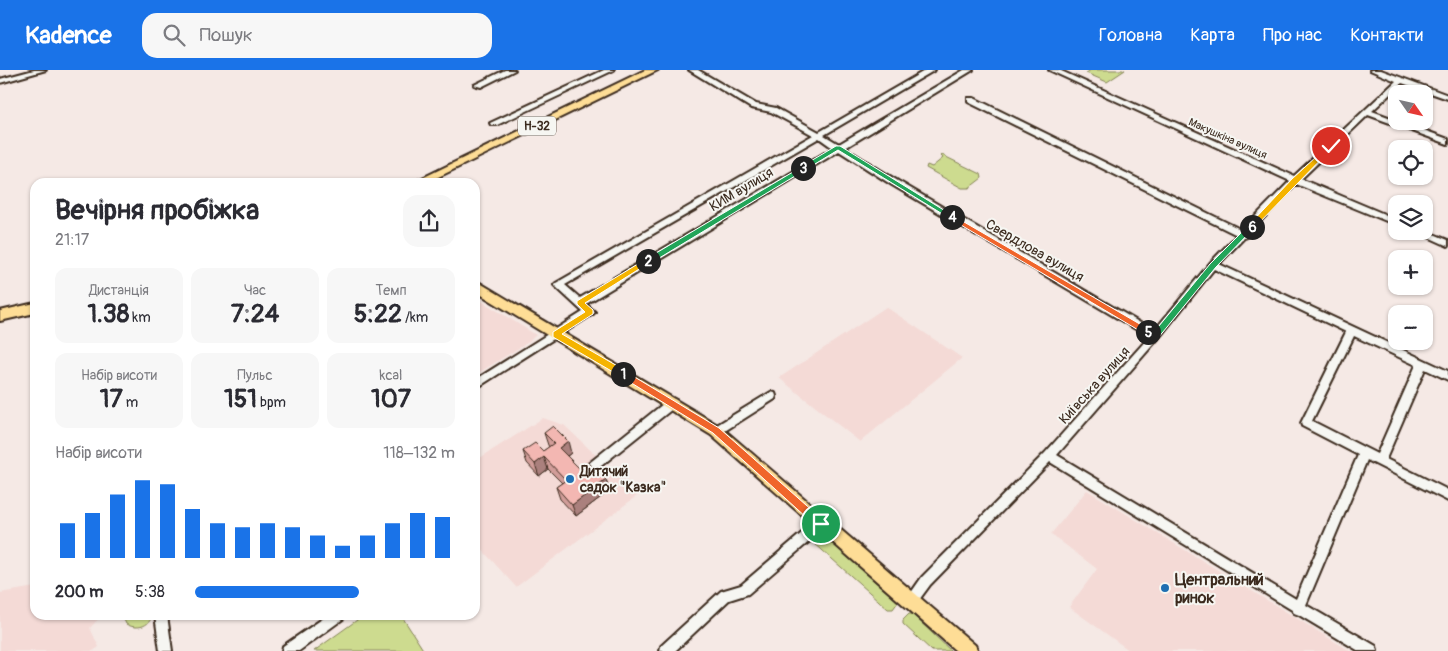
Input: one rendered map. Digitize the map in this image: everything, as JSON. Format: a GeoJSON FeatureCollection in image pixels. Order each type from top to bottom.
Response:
{"type":"FeatureCollection","features":[{"type":"Feature","properties":{"kind":"main road","name":"Н-32"},"geometry":{"type":"LineString","coordinates":[[428,178],[653,70]]}},
{"type":"Feature","properties":{"kind":"main road"},"geometry":{"type":"LineString","coordinates":[[480,288],[716,431],[821,524],[912,600],[968,651]]}},
{"type":"Feature","properties":{"kind":"main road"},"geometry":{"type":"LineString","coordinates":[[0,316],[30,309]]}},
{"type":"Feature","properties":{"kind":"street"},"geometry":{"type":"LineString","coordinates":[[0,81],[42,70]]}},
{"type":"Feature","properties":{"kind":"street"},"geometry":{"type":"LineString","coordinates":[[478,85],[511,70]]}},
{"type":"Feature","properties":{"kind":"street"},"geometry":{"type":"LineString","coordinates":[[494,123],[610,70]]}},
{"type":"Feature","properties":{"kind":"street","name":"Свердлова вулиця"},"geometry":{"type":"LineString","coordinates":[[693,70],[754,106],[773,110],[816,134],[895,183],[1155,336]]}},
{"type":"Feature","properties":{"kind":"street","name":"КИМ вулиця"},"geometry":{"type":"LineString","coordinates":[[931,70],[816,134],[559,285],[580,302],[969,70]]}},
{"type":"Feature","properties":{"kind":"street","name":"Макушкіна вулиця"},"geometry":{"type":"LineString","coordinates":[[1053,70],[1295,180],[1388,219]]}},
{"type":"Feature","properties":{"kind":"street"},"geometry":{"type":"LineString","coordinates":[[1374,70],[1448,97]]}},
{"type":"Feature","properties":{"kind":"street","name":"Київська вулиця"},"geometry":{"type":"LineString","coordinates":[[912,600],[926,581],[1049,456],[1155,336],[1213,265],[1295,180],[1400,80]]}},
{"type":"Feature","properties":{"kind":"street"},"geometry":{"type":"LineString","coordinates":[[971,100],[1244,235]]}},
{"type":"Feature","properties":{"kind":"street"},"geometry":{"type":"LineString","coordinates":[[1367,112],[1448,142]]}},
{"type":"Feature","properties":{"kind":"street"},"geometry":{"type":"LineString","coordinates":[[1433,237],[1448,243]]}},
{"type":"Feature","properties":{"kind":"street"},"geometry":{"type":"LineString","coordinates":[[1213,265],[1448,376]]}},
{"type":"Feature","properties":{"kind":"street"},"geometry":{"type":"LineString","coordinates":[[480,382],[590,312],[580,302]]}},
{"type":"Feature","properties":{"kind":"street"},"geometry":{"type":"LineString","coordinates":[[1351,331],[1306,423],[1448,496]]}},
{"type":"Feature","properties":{"kind":"street"},"geometry":{"type":"LineString","coordinates":[[1379,461],[1422,364]]}},
{"type":"Feature","properties":{"kind":"street"},"geometry":{"type":"LineString","coordinates":[[716,431],[771,396]]}},
{"type":"Feature","properties":{"kind":"street"},"geometry":{"type":"LineString","coordinates":[[592,467],[672,403]]}},
{"type":"Feature","properties":{"kind":"street"},"geometry":{"type":"LineString","coordinates":[[1298,609],[1364,453]]}},
{"type":"Feature","properties":{"kind":"street"},"geometry":{"type":"LineString","coordinates":[[1049,456],[1298,609],[1371,651]]}},
{"type":"Feature","properties":{"kind":"street"},"geometry":{"type":"LineString","coordinates":[[666,651],[725,595],[744,590],[821,524]]}},
{"type":"Feature","properties":{"kind":"street"},"geometry":{"type":"LineString","coordinates":[[162,620],[166,651]]}},
{"type":"Feature","properties":{"kind":"street"},"geometry":{"type":"LineString","coordinates":[[288,651],[332,620]]}},
{"type":"Feature","properties":{"kind":"shaded area"},"geometry":{"type":"Polygon","coordinates":[[[480,300],[536,335],[527,343],[480,372],[480,300]]]}},
{"type":"Feature","properties":{"kind":"shaded area"},"geometry":{"type":"Polygon","coordinates":[[[886,307],[962,358],[860,442],[779,378],[886,307]]]}},
{"type":"Feature","properties":{"kind":"shaded area"},"geometry":{"type":"Polygon","coordinates":[[[543,418],[564,425],[638,495],[516,587],[480,547],[480,458],[543,418]]]}},
{"type":"Feature","properties":{"kind":"shaded area","name":"Центральний ринок"},"geometry":{"type":"Polygon","coordinates":[[[1087,490],[1350,651],[1130,651],[1069,607],[1097,569],[1051,534],[1087,490]]]}},
{"type":"Feature","properties":{"kind":"shaded area"},"geometry":{"type":"Polygon","coordinates":[[[30,588],[30,620],[97,620],[90,628],[99,647],[93,651],[0,651],[0,593],[30,588]]]}},
{"type":"Feature","properties":{"kind":"green space"},"geometry":{"type":"Polygon","coordinates":[[[1091,70],[1125,70],[1107,82],[1086,73],[1091,70]]]}},
{"type":"Feature","properties":{"kind":"green space"},"geometry":{"type":"Polygon","coordinates":[[[942,155],[981,174],[982,178],[969,188],[962,188],[926,168],[927,165],[932,167],[943,158],[942,155]]]}},
{"type":"Feature","properties":{"kind":"green space"},"geometry":{"type":"Polygon","coordinates":[[[824,536],[898,602],[893,609],[888,609],[813,542],[813,537],[824,536]]]}},
{"type":"Feature","properties":{"kind":"green space"},"geometry":{"type":"Polygon","coordinates":[[[909,614],[912,614],[951,651],[932,651],[903,624],[903,620],[909,614]]]}},
{"type":"Feature","properties":{"kind":"green space"},"geometry":{"type":"Polygon","coordinates":[[[124,620],[150,620],[146,625],[138,627],[126,624],[124,620]]]}},
{"type":"Feature","properties":{"kind":"green space"},"geometry":{"type":"Polygon","coordinates":[[[357,620],[404,620],[424,651],[314,651],[357,620]]]}},
{"type":"Feature","properties":{"kind":"building"},"geometry":{"type":"Polygon","coordinates":[[[553,426],[568,441],[559,448],[582,471],[590,464],[606,480],[572,505],[556,487],[566,480],[544,457],[535,464],[523,451],[535,443],[543,451],[554,443],[544,433],[553,426]]]}},
{"type":"Feature","properties":{"kind":"place","name":"Дитячий садок \"Казка\""},"geometry":{"type":"Point","coordinates":[570,479]}},
{"type":"Feature","properties":{"kind":"place","name":"Центральний ринок"},"geometry":{"type":"Point","coordinates":[1165,588]}},
{"type":"Feature","properties":{"kind":"route"},"geometry":{"type":"LineString","coordinates":[[821,524],[716,431],[556,334],[590,312],[580,302],[838,147],[895,183],[1155,336],[1213,265],[1295,180],[1331,146]]}}]}
